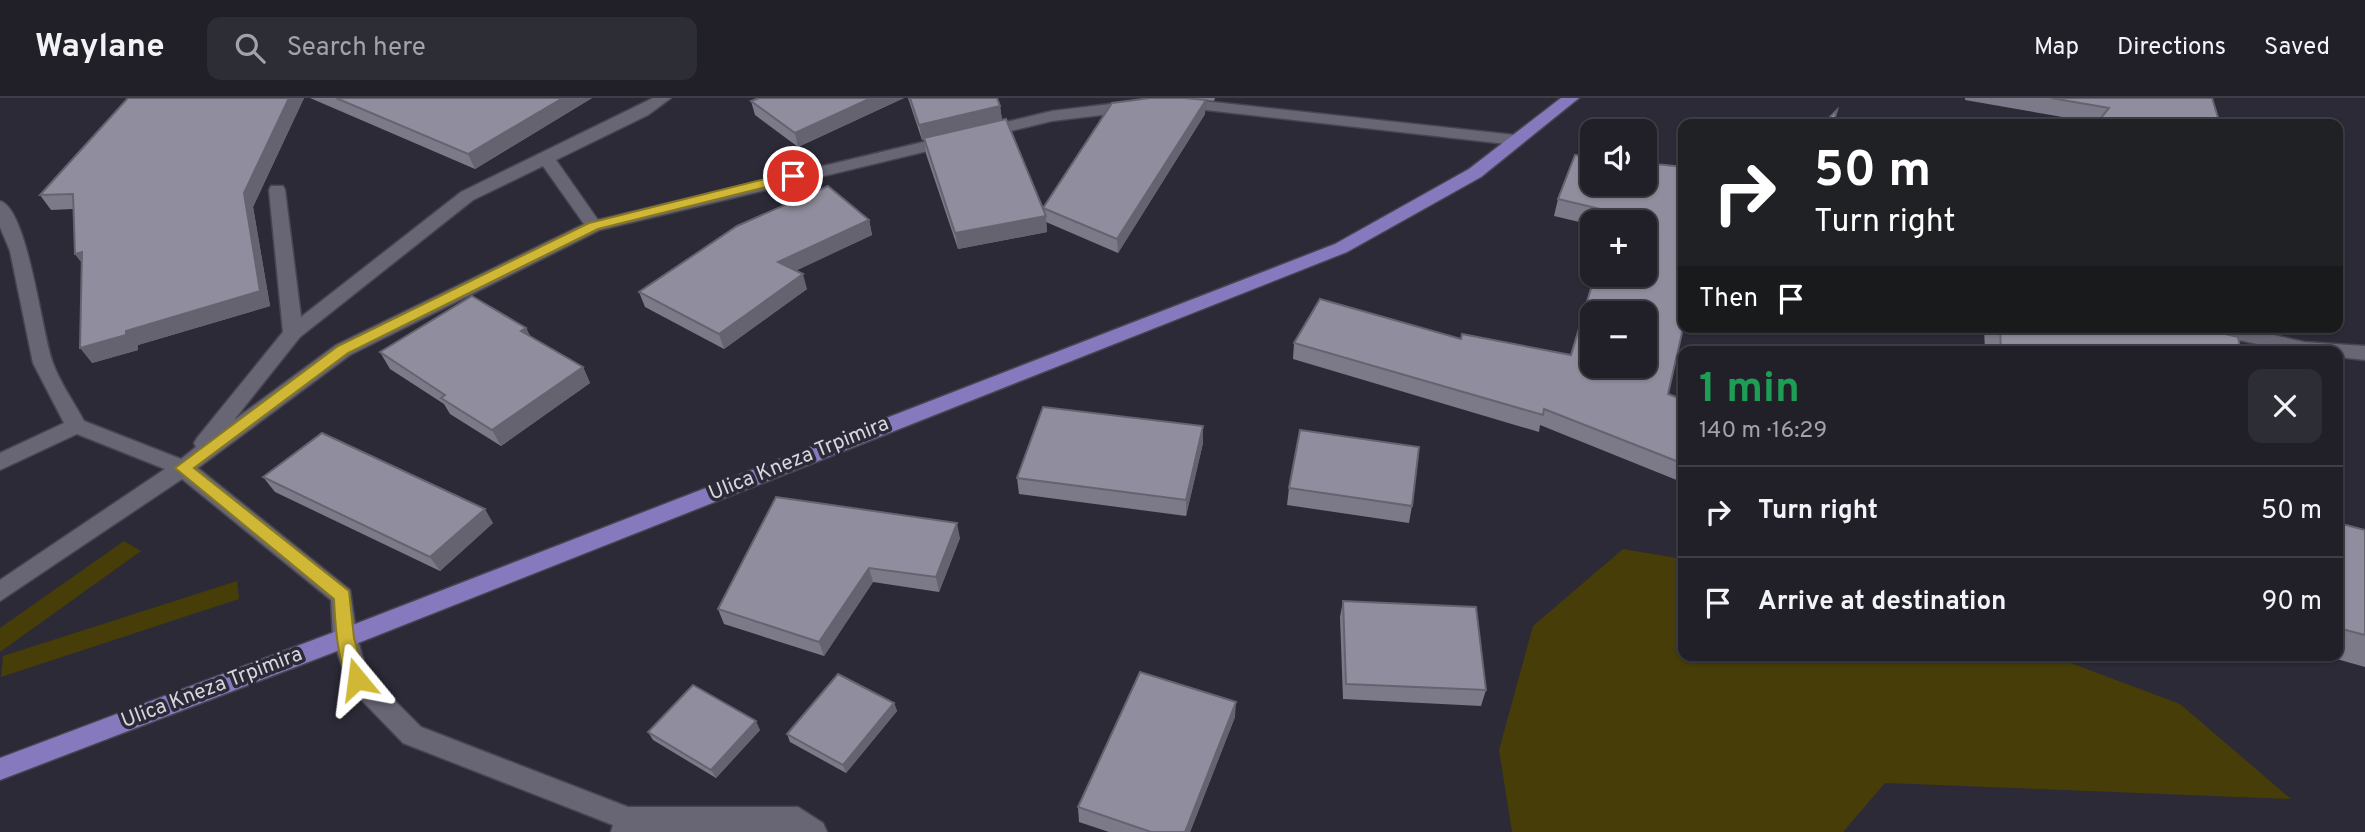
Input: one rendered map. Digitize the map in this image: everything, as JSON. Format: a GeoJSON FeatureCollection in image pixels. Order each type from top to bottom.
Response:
{"type":"FeatureCollection","features":[{"type":"Feature","properties":{"kind":"main road","name":"Ulica Kneza Trpimira"},"geometry":{"type":"LineString","coordinates":[[0,769],[345,638],[1341,248],[1475,173],[1571,98]]}},
{"type":"Feature","properties":{"kind":"street"},"geometry":{"type":"LineString","coordinates":[[183,468],[293,333],[467,196],[642,112],[663,98]]}},
{"type":"Feature","properties":{"kind":"street"},"geometry":{"type":"LineString","coordinates":[[0,592],[183,468],[343,350],[594,226],[1052,116],[1166,102],[1515,140]]}},
{"type":"Feature","properties":{"kind":"street"},"geometry":{"type":"LineString","coordinates":[[546,158],[594,226]]}},
{"type":"Feature","properties":{"kind":"street"},"geometry":{"type":"LineString","coordinates":[[277,190],[293,333]]}},
{"type":"Feature","properties":{"kind":"street"},"geometry":{"type":"LineString","coordinates":[[0,206],[19,251],[43,363],[76,426],[183,468],[342,596],[345,638],[357,679],[412,735],[626,825],[798,820],[814,832]]}},
{"type":"Feature","properties":{"kind":"street"},"geometry":{"type":"LineString","coordinates":[[2235,333],[2295,346]]}},
{"type":"Feature","properties":{"kind":"street"},"geometry":{"type":"LineString","coordinates":[[2343,352],[2365,354]]}},
{"type":"Feature","properties":{"kind":"street"},"geometry":{"type":"LineString","coordinates":[[0,461],[76,426]]}},
{"type":"Feature","properties":{"kind":"shaded area"},"geometry":{"type":"Polygon","coordinates":[[[124,541],[141,551],[0,652],[0,628],[124,541]]]}},
{"type":"Feature","properties":{"kind":"shaded area"},"geometry":{"type":"Polygon","coordinates":[[[1623,549],[1678,558],[1678,661],[2065,661],[2180,704],[2291,799],[1885,783],[1843,832],[1512,832],[1499,750],[1533,626],[1623,549]]]}},
{"type":"Feature","properties":{"kind":"shaded area"},"geometry":{"type":"Polygon","coordinates":[[[237,581],[239,599],[1,677],[3,656],[237,581]]]}},
{"type":"Feature","properties":{"kind":"building"},"geometry":{"type":"Polygon","coordinates":[[[128,98],[289,98],[244,193],[260,291],[126,331],[126,335],[80,348],[82,252],[75,254],[73,194],[40,195],[128,98]]]}},
{"type":"Feature","properties":{"kind":"building"},"geometry":{"type":"Polygon","coordinates":[[[336,98],[563,98],[468,154],[336,98]]]}},
{"type":"Feature","properties":{"kind":"building"},"geometry":{"type":"Polygon","coordinates":[[[759,98],[871,98],[795,133],[751,101],[759,98]]]}},
{"type":"Feature","properties":{"kind":"building"},"geometry":{"type":"Polygon","coordinates":[[[910,98],[997,98],[1000,106],[919,125],[910,98]]]}},
{"type":"Feature","properties":{"kind":"building"},"geometry":{"type":"Polygon","coordinates":[[[1150,98],[1206,100],[1117,239],[1043,208],[1112,103],[1150,98]]]}},
{"type":"Feature","properties":{"kind":"building"},"geometry":{"type":"Polygon","coordinates":[[[2051,98],[2212,98],[2218,119],[2100,119],[2109,108],[2051,98]]]}},
{"type":"Feature","properties":{"kind":"building"},"geometry":{"type":"Polygon","coordinates":[[[1006,119],[1046,216],[955,233],[924,138],[1006,119]]]}},
{"type":"Feature","properties":{"kind":"building"},"geometry":{"type":"Polygon","coordinates":[[[1575,155],[1580,156],[1580,196],[1657,196],[1657,164],[1678,166],[1678,333],[1682,333],[1668,394],[1678,398],[1678,462],[1544,409],[1543,415],[1294,343],[1320,299],[1461,339],[1462,334],[1571,355],[1580,325],[1580,378],[1657,378],[1657,301],[1587,301],[1591,287],[1657,287],[1657,210],[1605,210],[1558,199],[1575,155]]]}},
{"type":"Feature","properties":{"kind":"building"},"geometry":{"type":"Polygon","coordinates":[[[828,186],[869,220],[778,262],[803,274],[719,334],[639,292],[737,226],[828,186]]]}},
{"type":"Feature","properties":{"kind":"building"},"geometry":{"type":"Polygon","coordinates":[[[472,296],[526,328],[521,331],[583,367],[492,430],[441,398],[445,395],[380,352],[472,296]]]}},
{"type":"Feature","properties":{"kind":"building"},"geometry":{"type":"Polygon","coordinates":[[[2000,333],[2221,333],[2238,337],[2240,346],[2001,346],[2000,333]]]}},
{"type":"Feature","properties":{"kind":"building"},"geometry":{"type":"Polygon","coordinates":[[[1043,407],[1203,426],[1186,500],[1017,478],[1043,407]]]}},
{"type":"Feature","properties":{"kind":"building"},"geometry":{"type":"Polygon","coordinates":[[[1300,430],[1419,447],[1412,506],[1289,488],[1300,430]]]}},
{"type":"Feature","properties":{"kind":"building"},"geometry":{"type":"Polygon","coordinates":[[[322,433],[485,509],[430,557],[263,477],[322,433]]]}},
{"type":"Feature","properties":{"kind":"building"},"geometry":{"type":"Polygon","coordinates":[[[776,497],[957,523],[936,577],[869,568],[819,642],[718,609],[776,497]]]}},
{"type":"Feature","properties":{"kind":"building"},"geometry":{"type":"Polygon","coordinates":[[[2343,524],[2365,530],[2365,635],[2343,629],[2343,524]]]}},
{"type":"Feature","properties":{"kind":"building"},"geometry":{"type":"Polygon","coordinates":[[[1343,601],[1476,607],[1486,690],[1346,684],[1343,601]]]}},
{"type":"Feature","properties":{"kind":"building"},"geometry":{"type":"Polygon","coordinates":[[[1140,672],[1236,702],[1185,832],[1151,832],[1078,807],[1140,672]]]}},
{"type":"Feature","properties":{"kind":"building"},"geometry":{"type":"Polygon","coordinates":[[[838,674],[894,703],[843,765],[787,734],[838,674]]]}},
{"type":"Feature","properties":{"kind":"building"},"geometry":{"type":"Polygon","coordinates":[[[693,685],[756,721],[711,770],[648,732],[693,685]]]}},
{"type":"Feature","properties":{"kind":"route"},"geometry":{"type":"LineString","coordinates":[[357,679],[345,638],[342,596],[183,468],[343,350],[594,226],[793,176]]}}]}
